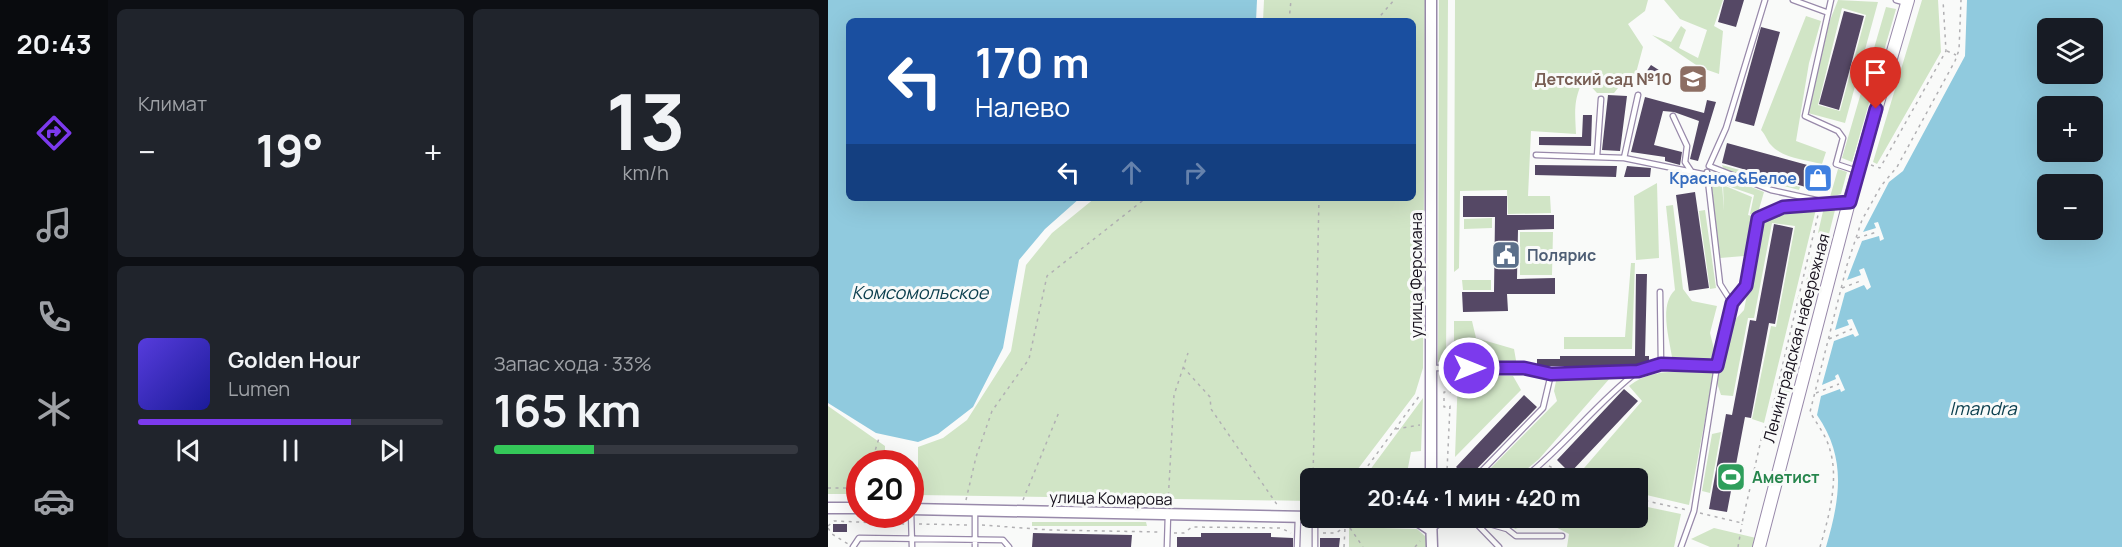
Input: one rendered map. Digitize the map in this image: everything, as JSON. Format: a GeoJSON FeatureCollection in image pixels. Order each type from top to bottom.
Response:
{"type":"FeatureCollection","features":[{"type":"Feature","properties":{"kind":"main road","name":"Ленинградская набережная"},"geometry":{"type":"LineString","coordinates":[[1759,547],[1850,202],[1864,168],[1904,1]]}},
{"type":"Feature","properties":{"kind":"street","name":"улица Ферсмана"},"geometry":{"type":"LineString","coordinates":[[1431,0],[1431,468]]}},
{"type":"Feature","properties":{"kind":"street"},"geometry":{"type":"LineString","coordinates":[[828,508],[846,508]]}},
{"type":"Feature","properties":{"kind":"street","name":"улица Комарова"},"geometry":{"type":"LineString","coordinates":[[924,509],[1168,509],[1298,517]]}},
{"type":"Feature","properties":{"kind":"street"},"geometry":{"type":"LineString","coordinates":[[1423,528],[1428,532]]}},
{"type":"Feature","properties":{"kind":"street"},"geometry":{"type":"LineString","coordinates":[[1429,528],[1432,547]]}},
{"type":"Feature","properties":{"kind":"lane"},"geometry":{"type":"LineString","coordinates":[[1732,303],[1720,284],[1707,175],[1726,128],[1765,0]]}},
{"type":"Feature","properties":{"kind":"lane"},"geometry":{"type":"LineString","coordinates":[[1793,0],[1826,12]]}},
{"type":"Feature","properties":{"kind":"lane"},"geometry":{"type":"LineString","coordinates":[[1831,0],[1826,12],[1805,116],[1838,131],[1843,138],[1836,164],[1864,168]]}},
{"type":"Feature","properties":{"kind":"lane"},"geometry":{"type":"LineString","coordinates":[[1624,158],[1638,95]]}},
{"type":"Feature","properties":{"kind":"lane"},"geometry":{"type":"LineString","coordinates":[[1597,156],[1602,99]]}},
{"type":"Feature","properties":{"kind":"lane"},"geometry":{"type":"LineString","coordinates":[[1673,116],[1687,146],[1685,162],[1691,171]]}},
{"type":"Feature","properties":{"kind":"lane"},"geometry":{"type":"LineString","coordinates":[[1536,155],[1624,158],[1707,175]]}},
{"type":"Feature","properties":{"kind":"lane"},"geometry":{"type":"LineString","coordinates":[[1709,166],[1771,190],[1831,203]]}},
{"type":"Feature","properties":{"kind":"lane"},"geometry":{"type":"LineString","coordinates":[[1681,547],[1694,511],[1717,366],[1732,303],[1746,286],[1758,218],[1783,207],[1850,202]]}},
{"type":"Feature","properties":{"kind":"lane"},"geometry":{"type":"LineString","coordinates":[[1660,291],[1661,364]]}},
{"type":"Feature","properties":{"kind":"lane"},"geometry":{"type":"LineString","coordinates":[[1431,368],[1524,368],[1551,374],[1638,371],[1661,364],[1717,366]]}},
{"type":"Feature","properties":{"kind":"lane"},"geometry":{"type":"LineString","coordinates":[[1537,468],[1614,390],[1638,371]]}},
{"type":"Feature","properties":{"kind":"lane"},"geometry":{"type":"LineString","coordinates":[[1485,468],[1543,408],[1551,374]]}},
{"type":"Feature","properties":{"kind":"lane"},"geometry":{"type":"LineString","coordinates":[[1167,547],[1168,509]]}},
{"type":"Feature","properties":{"kind":"lane"},"geometry":{"type":"LineString","coordinates":[[975,510],[975,547]]}},
{"type":"Feature","properties":{"kind":"lane"},"geometry":{"type":"LineString","coordinates":[[1297,547],[1298,517]]}},
{"type":"Feature","properties":{"kind":"lane"},"geometry":{"type":"LineString","coordinates":[[911,528],[912,547]]}},
{"type":"Feature","properties":{"kind":"lane"},"geometry":{"type":"LineString","coordinates":[[1314,528],[1314,547]]}},
{"type":"Feature","properties":{"kind":"lane"},"geometry":{"type":"LineString","coordinates":[[1428,532],[1434,528]]}},
{"type":"Feature","properties":{"kind":"lane"},"geometry":{"type":"LineString","coordinates":[[1481,528],[1499,547]]}},
{"type":"Feature","properties":{"kind":"lane"},"geometry":{"type":"LineString","coordinates":[[1505,528],[1516,536],[1562,536]]}},
{"type":"Feature","properties":{"kind":"lane"},"geometry":{"type":"LineString","coordinates":[[853,547],[859,538],[912,537],[1003,540],[1009,547]]}},
{"type":"Feature","properties":{"kind":"path"},"geometry":{"type":"LineString","coordinates":[[1289,18],[1291,0]]}},
{"type":"Feature","properties":{"kind":"path"},"geometry":{"type":"LineString","coordinates":[[1379,18],[1394,0]]}},
{"type":"Feature","properties":{"kind":"path"},"geometry":{"type":"LineString","coordinates":[[1864,168],[1880,168],[1946,51],[1943,0]]}},
{"type":"Feature","properties":{"kind":"path"},"geometry":{"type":"LineString","coordinates":[[1820,547],[1831,503],[1833,464],[1830,448],[1810,412],[1841,288],[1869,206],[1897,167],[1957,55],[1961,0]]}},
{"type":"Feature","properties":{"kind":"path"},"geometry":{"type":"LineString","coordinates":[[1946,51],[1957,55]]}},
{"type":"Feature","properties":{"kind":"path"},"geometry":{"type":"LineString","coordinates":[[966,501],[976,457],[992,411],[1029,359],[1047,276],[1142,201]]}},
{"type":"Feature","properties":{"kind":"path"},"geometry":{"type":"LineString","coordinates":[[1313,468],[1319,201]]}},
{"type":"Feature","properties":{"kind":"path"},"geometry":{"type":"LineString","coordinates":[[1738,547],[1764,427],[1768,427],[1818,215]]}},
{"type":"Feature","properties":{"kind":"path"},"geometry":{"type":"LineString","coordinates":[[1856,239],[1878,232]]}},
{"type":"Feature","properties":{"kind":"path"},"geometry":{"type":"LineString","coordinates":[[1841,288],[1863,280]]}},
{"type":"Feature","properties":{"kind":"path"},"geometry":{"type":"LineString","coordinates":[[1828,339],[1852,329]]}},
{"type":"Feature","properties":{"kind":"path"},"geometry":{"type":"LineString","coordinates":[[1168,509],[1174,395],[1188,353]]}},
{"type":"Feature","properties":{"kind":"path"},"geometry":{"type":"LineString","coordinates":[[1184,367],[1210,397],[1211,409],[1274,501]]}},
{"type":"Feature","properties":{"kind":"path"},"geometry":{"type":"LineString","coordinates":[[1447,468],[1450,406],[1444,407],[1444,392],[1450,392],[1451,368]]}},
{"type":"Feature","properties":{"kind":"path"},"geometry":{"type":"LineString","coordinates":[[1815,393],[1839,384]]}},
{"type":"Feature","properties":{"kind":"path"},"geometry":{"type":"LineString","coordinates":[[1367,468],[1425,387]]}},
{"type":"Feature","properties":{"kind":"path"},"geometry":{"type":"LineString","coordinates":[[1023,503],[1023,497],[1059,412]]}},
{"type":"Feature","properties":{"kind":"path"},"geometry":{"type":"LineString","coordinates":[[1396,429],[1425,424]]}},
{"type":"Feature","properties":{"kind":"path"},"geometry":{"type":"LineString","coordinates":[[875,450],[879,438]]}},
{"type":"Feature","properties":{"kind":"path"},"geometry":{"type":"LineString","coordinates":[[1543,463],[1553,468]]}},
{"type":"Feature","properties":{"kind":"path"},"geometry":{"type":"LineString","coordinates":[[828,488],[846,488]]}},
{"type":"Feature","properties":{"kind":"path"},"geometry":{"type":"LineString","coordinates":[[1648,501],[1742,523]]}},
{"type":"Feature","properties":{"kind":"path"},"geometry":{"type":"LineString","coordinates":[[846,521],[834,521],[828,527],[832,534],[853,547]]}},
{"type":"Feature","properties":{"kind":"path"},"geometry":{"type":"LineString","coordinates":[[924,524],[1184,533],[1192,527],[1281,528],[1290,533],[1298,533]]}},
{"type":"Feature","properties":{"kind":"path"},"geometry":{"type":"LineString","coordinates":[[1315,532],[1336,533],[1344,528]]}},
{"type":"Feature","properties":{"kind":"path"},"geometry":{"type":"LineString","coordinates":[[1344,547],[1345,528]]}},
{"type":"Feature","properties":{"kind":"path"},"geometry":{"type":"LineString","coordinates":[[1350,528],[1363,547]]}},
{"type":"Feature","properties":{"kind":"path"},"geometry":{"type":"LineString","coordinates":[[1415,547],[1428,532]]}},
{"type":"Feature","properties":{"kind":"green space"},"geometry":{"type":"Polygon","coordinates":[[[1264,0],[1425,0],[1423,368],[1415,394],[1359,468],[1300,468],[1300,501],[924,495],[924,450],[918,450],[918,447],[943,438],[967,420],[1011,351],[1026,265],[1052,233],[1091,201],[1416,201],[1416,18],[1263,18],[1264,0]]]}},
{"type":"Feature","properties":{"kind":"green space"},"geometry":{"type":"Polygon","coordinates":[[[1439,0],[1448,0],[1446,362],[1438,362],[1439,0]]]}},
{"type":"Feature","properties":{"kind":"green space"},"geometry":{"type":"Polygon","coordinates":[[[1455,0],[1648,0],[1645,11],[1628,24],[1643,47],[1636,73],[1619,82],[1614,93],[1597,93],[1584,79],[1576,99],[1576,134],[1531,131],[1528,196],[1550,196],[1551,213],[1508,214],[1507,190],[1460,191],[1459,268],[1454,272],[1455,0]]]}},
{"type":"Feature","properties":{"kind":"green space"},"geometry":{"type":"Polygon","coordinates":[[[1664,0],[1723,0],[1714,26],[1723,31],[1719,74],[1699,67],[1652,35],[1671,42],[1681,26],[1686,30],[1679,48],[1698,58],[1707,30],[1680,19],[1664,0]]]}},
{"type":"Feature","properties":{"kind":"green space"},"geometry":{"type":"Polygon","coordinates":[[[1838,0],[1878,2],[1845,123],[1808,113],[1829,23],[1838,0]],[[1842,8],[1818,105],[1840,111],[1866,15],[1842,8]]]}},
{"type":"Feature","properties":{"kind":"green space"},"geometry":{"type":"Polygon","coordinates":[[[1922,0],[1938,0],[1941,52],[1877,164],[1873,162],[1922,0]]]}},
{"type":"Feature","properties":{"kind":"green space"},"geometry":{"type":"Polygon","coordinates":[[[1886,7],[1896,9],[1852,162],[1842,158],[1886,7]]]}},
{"type":"Feature","properties":{"kind":"green space"},"geometry":{"type":"Polygon","coordinates":[[[1806,16],[1821,21],[1809,63],[1796,141],[1826,152],[1822,164],[1782,153],[1771,145],[1761,130],[1806,16]]]}},
{"type":"Feature","properties":{"kind":"green space"},"geometry":{"type":"Polygon","coordinates":[[[1722,165],[1800,187],[1799,190],[1724,170],[1722,165]]]}},
{"type":"Feature","properties":{"kind":"green space"},"geometry":{"type":"Polygon","coordinates":[[[1838,169],[1847,172],[1841,194],[1830,197],[1838,169]]]}},
{"type":"Feature","properties":{"kind":"green space"},"geometry":{"type":"Polygon","coordinates":[[[1713,172],[1764,192],[1757,216],[1750,214],[1754,195],[1722,184],[1724,211],[1723,185],[1752,197],[1748,215],[1755,217],[1744,256],[1720,258],[1711,182],[1713,172]]]}},
{"type":"Feature","properties":{"kind":"green space"},"geometry":{"type":"Polygon","coordinates":[[[1657,183],[1659,258],[1636,260],[1634,196],[1657,183]]]}},
{"type":"Feature","properties":{"kind":"green space"},"geometry":{"type":"Polygon","coordinates":[[[1673,205],[1683,289],[1692,301],[1717,306],[1710,333],[1716,357],[1701,361],[1672,357],[1666,313],[1670,296],[1675,290],[1666,206],[1673,205]]]}},
{"type":"Feature","properties":{"kind":"green space"},"geometry":{"type":"Polygon","coordinates":[[[1836,206],[1828,238],[1818,233],[1824,207],[1836,206]]]}},
{"type":"Feature","properties":{"kind":"green space"},"geometry":{"type":"Polygon","coordinates":[[[1816,209],[1764,423],[1752,419],[1771,326],[1776,327],[1795,226],[1772,223],[1754,318],[1748,318],[1733,396],[1721,395],[1717,383],[1732,323],[1744,310],[1761,222],[1783,211],[1816,209]]]}},
{"type":"Feature","properties":{"kind":"green space"},"geometry":{"type":"Polygon","coordinates":[[[1705,210],[1716,288],[1710,289],[1699,211],[1705,210]]]}},
{"type":"Feature","properties":{"kind":"green space"},"geometry":{"type":"Polygon","coordinates":[[[1492,218],[1492,228],[1464,229],[1464,219],[1492,218]]]}},
{"type":"Feature","properties":{"kind":"green space"},"geometry":{"type":"Polygon","coordinates":[[[1520,232],[1553,232],[1552,275],[1520,275],[1520,232]]]}},
{"type":"Feature","properties":{"kind":"green space"},"geometry":{"type":"Polygon","coordinates":[[[1812,256],[1820,260],[1781,429],[1773,423],[1812,256]]]}},
{"type":"Feature","properties":{"kind":"green space"},"geometry":{"type":"Polygon","coordinates":[[[1631,263],[1635,263],[1632,349],[1564,349],[1564,337],[1625,337],[1631,263]]]}},
{"type":"Feature","properties":{"kind":"green space"},"geometry":{"type":"Polygon","coordinates":[[[1462,280],[1491,280],[1491,290],[1463,290],[1462,280]]]}},
{"type":"Feature","properties":{"kind":"green space"},"geometry":{"type":"Polygon","coordinates":[[[1454,321],[1472,321],[1476,338],[1514,349],[1517,366],[1454,366],[1454,321]]]}},
{"type":"Feature","properties":{"kind":"green space"},"geometry":{"type":"Polygon","coordinates":[[[1680,371],[1714,372],[1689,505],[1648,495],[1648,468],[1584,468],[1642,401],[1629,386],[1647,376],[1680,371]]]}},
{"type":"Feature","properties":{"kind":"green space"},"geometry":{"type":"Polygon","coordinates":[[[1458,375],[1513,376],[1521,390],[1455,457],[1458,375]]]}},
{"type":"Feature","properties":{"kind":"green space"},"geometry":{"type":"Polygon","coordinates":[[[1611,377],[1539,459],[1528,468],[1491,468],[1557,401],[1554,391],[1556,381],[1611,377]]]}},
{"type":"Feature","properties":{"kind":"green space"},"geometry":{"type":"Polygon","coordinates":[[[1423,398],[1421,451],[1411,452],[1408,468],[1371,468],[1423,398]]]}},
{"type":"Feature","properties":{"kind":"green space"},"geometry":{"type":"Polygon","coordinates":[[[828,406],[885,446],[885,450],[846,450],[846,494],[828,494],[828,406]]]}},
{"type":"Feature","properties":{"kind":"green space"},"geometry":{"type":"Polygon","coordinates":[[[1721,432],[1710,493],[1702,491],[1712,434],[1721,432]]]}},
{"type":"Feature","properties":{"kind":"green space"},"geometry":{"type":"Polygon","coordinates":[[[1648,507],[1681,514],[1674,547],[1567,547],[1569,534],[1557,528],[1648,528],[1648,507]]]}},
{"type":"Feature","properties":{"kind":"green space"},"geometry":{"type":"Polygon","coordinates":[[[1032,522],[1146,522],[1147,526],[1032,526],[1032,522]]]}},
{"type":"Feature","properties":{"kind":"green space"},"geometry":{"type":"Polygon","coordinates":[[[1349,528],[1417,529],[1426,537],[1426,547],[1349,547],[1349,528]]]}},
{"type":"Feature","properties":{"kind":"green space"},"geometry":{"type":"Polygon","coordinates":[[[1714,528],[1756,538],[1754,547],[1710,547],[1691,539],[1714,528]]]}},
{"type":"Feature","properties":{"kind":"water","name":"Комсомольское"},"geometry":{"type":"Polygon","coordinates":[[[828,0],[1257,0],[1256,18],[846,18],[846,201],[1077,201],[1045,229],[1019,260],[1003,348],[973,407],[938,434],[918,442],[876,433],[828,403],[828,0]]]}},
{"type":"Feature","properties":{"kind":"water","name":"Imandra"},"geometry":{"type":"Polygon","coordinates":[[[1967,0],[2122,0],[2122,547],[1826,547],[1835,512],[1837,463],[1827,431],[1817,415],[1821,396],[1840,389],[1841,392],[1845,390],[1838,374],[1835,376],[1836,379],[1822,385],[1834,341],[1853,334],[1855,337],[1859,335],[1852,319],[1847,320],[1849,325],[1835,330],[1845,293],[1864,285],[1867,290],[1871,287],[1864,268],[1859,270],[1861,275],[1847,280],[1862,241],[1879,236],[1880,241],[1884,239],[1878,222],[1874,223],[1876,228],[1863,232],[1889,182],[1903,171],[1965,56],[1967,0]]]}},
{"type":"Feature","properties":{"kind":"building"},"geometry":{"type":"Polygon","coordinates":[[[1724,0],[1744,0],[1736,27],[1718,22],[1724,0]]]}},
{"type":"Feature","properties":{"kind":"building"},"geometry":{"type":"Polygon","coordinates":[[[1844,11],[1864,16],[1839,110],[1819,104],[1844,11]]]}},
{"type":"Feature","properties":{"kind":"building"},"geometry":{"type":"Polygon","coordinates":[[[1761,27],[1780,32],[1754,126],[1735,121],[1761,27]]]}},
{"type":"Feature","properties":{"kind":"building"},"geometry":{"type":"Polygon","coordinates":[[[1651,65],[1665,74],[1660,81],[1646,72],[1651,65]]]}},
{"type":"Feature","properties":{"kind":"building"},"geometry":{"type":"Polygon","coordinates":[[[1608,95],[1627,96],[1620,151],[1602,150],[1608,95]]]}},
{"type":"Feature","properties":{"kind":"building"},"geometry":{"type":"Polygon","coordinates":[[[1645,97],[1704,113],[1707,100],[1716,102],[1698,161],[1690,159],[1699,121],[1674,112],[1663,111],[1654,145],[1682,152],[1680,165],[1665,161],[1665,157],[1631,152],[1645,97]]]}},
{"type":"Feature","properties":{"kind":"building"},"geometry":{"type":"Polygon","coordinates":[[[1583,115],[1592,115],[1591,146],[1539,145],[1539,137],[1582,137],[1583,115]]]}},
{"type":"Feature","properties":{"kind":"building"},"geometry":{"type":"Polygon","coordinates":[[[1727,143],[1822,169],[1816,190],[1722,163],[1727,143]]]}},
{"type":"Feature","properties":{"kind":"building"},"geometry":{"type":"Polygon","coordinates":[[[1535,165],[1617,166],[1616,177],[1535,175],[1535,165]]]}},
{"type":"Feature","properties":{"kind":"building"},"geometry":{"type":"Polygon","coordinates":[[[1627,166],[1651,168],[1650,177],[1624,177],[1627,166]]]}},
{"type":"Feature","properties":{"kind":"building"},"geometry":{"type":"Polygon","coordinates":[[[1695,192],[1709,288],[1689,291],[1676,195],[1695,192]]]}},
{"type":"Feature","properties":{"kind":"building"},"geometry":{"type":"Polygon","coordinates":[[[1463,196],[1507,196],[1507,215],[1554,215],[1554,229],[1518,230],[1517,279],[1555,278],[1555,294],[1507,294],[1508,311],[1463,312],[1462,292],[1494,292],[1495,217],[1463,217],[1463,196]]]}},
{"type":"Feature","properties":{"kind":"building"},"geometry":{"type":"Polygon","coordinates":[[[1774,224],[1793,228],[1775,324],[1769,323],[1751,418],[1745,417],[1727,512],[1709,509],[1726,414],[1732,415],[1750,320],[1756,321],[1774,224]]]}},
{"type":"Feature","properties":{"kind":"building"},"geometry":{"type":"Polygon","coordinates":[[[1636,274],[1647,274],[1645,356],[1649,356],[1649,363],[1638,366],[1537,366],[1537,359],[1560,359],[1560,356],[1635,356],[1636,274]]]}},
{"type":"Feature","properties":{"kind":"building"},"geometry":{"type":"Polygon","coordinates":[[[1624,389],[1638,401],[1575,468],[1565,468],[1557,460],[1624,389]]]}},
{"type":"Feature","properties":{"kind":"building"},"geometry":{"type":"Polygon","coordinates":[[[1524,395],[1537,407],[1478,468],[1456,467],[1524,395]]]}},
{"type":"Feature","properties":{"kind":"building"},"geometry":{"type":"Polygon","coordinates":[[[833,524],[846,524],[847,532],[833,532],[833,524]]]}},
{"type":"Feature","properties":{"kind":"building"},"geometry":{"type":"Polygon","coordinates":[[[1033,533],[1132,535],[1131,547],[1032,547],[1033,533]]]}},
{"type":"Feature","properties":{"kind":"building"},"geometry":{"type":"Polygon","coordinates":[[[1201,533],[1271,533],[1271,537],[1293,538],[1293,547],[1177,547],[1177,537],[1201,537],[1201,533]]]}},
{"type":"Feature","properties":{"kind":"building"},"geometry":{"type":"Polygon","coordinates":[[[1320,538],[1340,538],[1339,547],[1320,547],[1320,538]]]}},
{"type":"Feature","properties":{"kind":"place","name":"Детский сад №10"},"geometry":{"type":"Point","coordinates":[1693,79]}},
{"type":"Feature","properties":{"kind":"place","name":"Красное&Белое"},"geometry":{"type":"Point","coordinates":[1818,178]}},
{"type":"Feature","properties":{"kind":"place","name":"Полярис"},"geometry":{"type":"Point","coordinates":[1506,255]}},
{"type":"Feature","properties":{"kind":"place","name":"Аметист"},"geometry":{"type":"Point","coordinates":[1731,477]}},
{"type":"Feature","properties":{"kind":"route"},"geometry":{"type":"LineString","coordinates":[[1469,368],[1524,368],[1551,374],[1638,371],[1661,364],[1717,366],[1732,303],[1746,286],[1758,218],[1783,207],[1850,202],[1876,109]]}}]}
